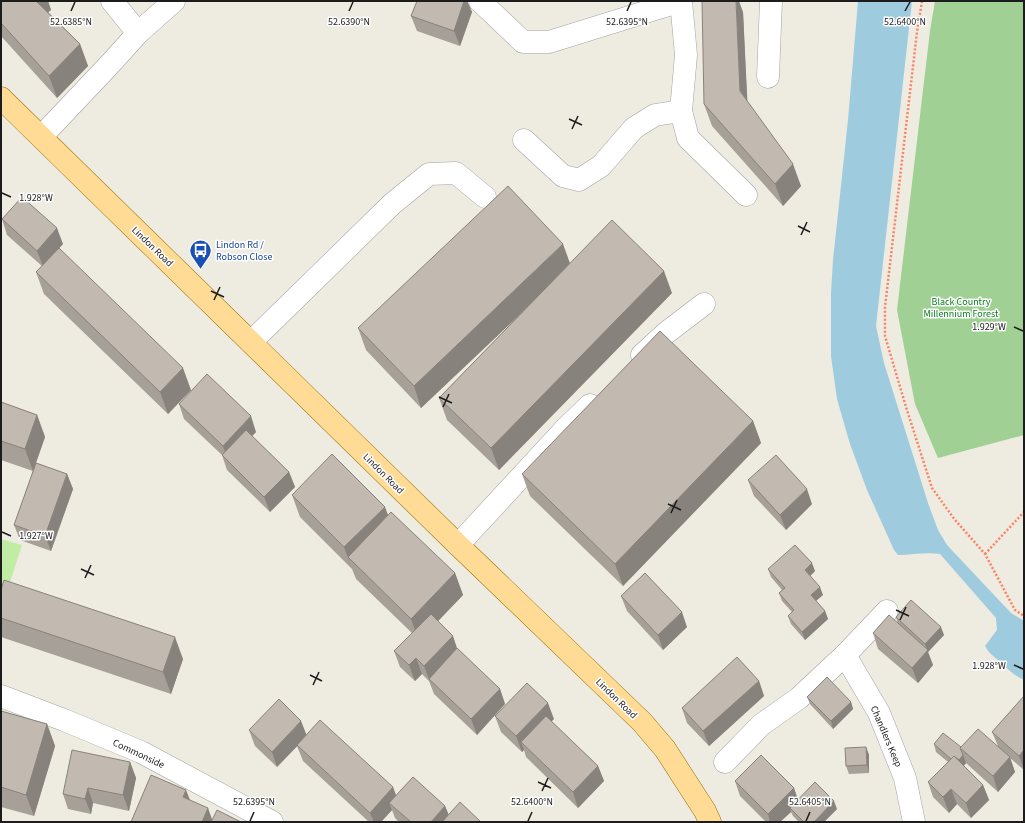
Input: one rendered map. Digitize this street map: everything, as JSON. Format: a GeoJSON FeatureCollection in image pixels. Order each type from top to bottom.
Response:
{"type":"FeatureCollection","features":[{"type":"Feature","properties":{"kind":"main road","name":"Lindon Road"},"geometry":{"type":"LineString","coordinates":[[1,98],[458,546],[642,722],[668,755],[705,811],[710,822]]}},
{"type":"Feature","properties":{"kind":"street"},"geometry":{"type":"LineString","coordinates":[[112,1],[138,33]]}},
{"type":"Feature","properties":{"kind":"street"},"geometry":{"type":"LineString","coordinates":[[41,137],[138,33],[174,1]]}},
{"type":"Feature","properties":{"kind":"street"},"geometry":{"type":"LineString","coordinates":[[480,1],[523,42],[550,42],[681,1],[686,55],[681,111],[688,138],[746,195]]}},
{"type":"Feature","properties":{"kind":"street"},"geometry":{"type":"LineString","coordinates":[[768,77],[771,1]]}},
{"type":"Feature","properties":{"kind":"street"},"geometry":{"type":"LineString","coordinates":[[524,140],[562,176],[580,180],[601,166],[634,128],[655,116],[681,111]]}},
{"type":"Feature","properties":{"kind":"street"},"geometry":{"type":"LineString","coordinates":[[251,342],[392,204],[429,174],[456,173],[485,197]]}},
{"type":"Feature","properties":{"kind":"street"},"geometry":{"type":"LineString","coordinates":[[628,369],[666,332],[704,304]]}},
{"type":"Feature","properties":{"kind":"street"},"geometry":{"type":"LineString","coordinates":[[458,546],[567,427],[606,390]]}},
{"type":"Feature","properties":{"kind":"street"},"geometry":{"type":"LineString","coordinates":[[725,762],[761,725],[799,698],[845,655],[887,611]]}},
{"type":"Feature","properties":{"kind":"street","name":"Chandlers Keep"},"geometry":{"type":"LineString","coordinates":[[845,655],[879,713],[905,778],[914,822]]}},
{"type":"Feature","properties":{"kind":"street","name":"Commonside"},"geometry":{"type":"LineString","coordinates":[[1,696],[141,752],[272,822]]}},
{"type":"Feature","properties":{"kind":"path"},"geometry":{"type":"LineString","coordinates":[[922,1],[917,32],[885,307],[885,336],[932,488],[955,520],[985,554],[1015,610],[1024,616]]}},
{"type":"Feature","properties":{"kind":"path"},"geometry":{"type":"LineString","coordinates":[[985,554],[1024,512]]}},
{"type":"Feature","properties":{"kind":"green space","name":"Black Country Millennium Forest"},"geometry":{"type":"Polygon","coordinates":[[[935,1],[1024,1],[1024,435],[938,458],[915,404],[897,310],[930,31],[935,1]]]}},
{"type":"Feature","properties":{"kind":"green space"},"geometry":{"type":"Polygon","coordinates":[[[1,539],[22,545],[1,610],[1,539]]]}},
{"type":"Feature","properties":{"kind":"water"},"geometry":{"type":"Polygon","coordinates":[[[858,1],[912,1],[876,326],[884,363],[928,503],[938,530],[947,545],[1011,613],[1024,621],[1024,680],[1010,671],[986,648],[985,646],[997,630],[996,618],[940,554],[924,553],[898,555],[894,550],[867,490],[850,444],[837,399],[831,356],[831,293],[858,1]]]}},
{"type":"Feature","properties":{"kind":"building"},"geometry":{"type":"Polygon","coordinates":[[[1,1],[36,1],[80,44],[49,76],[1,23],[1,1]]]}},
{"type":"Feature","properties":{"kind":"building"},"geometry":{"type":"Polygon","coordinates":[[[417,1],[464,1],[454,31],[411,16],[417,1]]]}},
{"type":"Feature","properties":{"kind":"building"},"geometry":{"type":"Polygon","coordinates":[[[702,1],[736,1],[740,91],[793,164],[775,184],[704,104],[702,1]]]}},
{"type":"Feature","properties":{"kind":"building"},"geometry":{"type":"Polygon","coordinates":[[[508,186],[563,244],[414,386],[358,328],[508,186]]]}},
{"type":"Feature","properties":{"kind":"building"},"geometry":{"type":"Polygon","coordinates":[[[22,197],[57,228],[37,251],[2,219],[22,197]]]}},
{"type":"Feature","properties":{"kind":"building"},"geometry":{"type":"Polygon","coordinates":[[[612,220],[664,271],[491,448],[439,398],[612,220]]]}},
{"type":"Feature","properties":{"kind":"building"},"geometry":{"type":"Polygon","coordinates":[[[59,248],[183,368],[160,392],[36,272],[59,248]]]}},
{"type":"Feature","properties":{"kind":"building"},"geometry":{"type":"Polygon","coordinates":[[[660,331],[753,421],[615,564],[522,474],[660,331]]]}},
{"type":"Feature","properties":{"kind":"building"},"geometry":{"type":"Polygon","coordinates":[[[207,374],[251,416],[223,446],[179,404],[207,374]]]}},
{"type":"Feature","properties":{"kind":"building"},"geometry":{"type":"Polygon","coordinates":[[[1,402],[37,415],[25,449],[1,441],[1,402]]]}},
{"type":"Feature","properties":{"kind":"building"},"geometry":{"type":"Polygon","coordinates":[[[246,430],[289,472],[264,497],[222,455],[246,430]]]}},
{"type":"Feature","properties":{"kind":"building"},"geometry":{"type":"Polygon","coordinates":[[[332,454],[385,507],[344,547],[292,495],[332,454]]]}},
{"type":"Feature","properties":{"kind":"building"},"geometry":{"type":"Polygon","coordinates":[[[776,455],[807,489],[780,515],[748,480],[776,455]]]}},
{"type":"Feature","properties":{"kind":"building"},"geometry":{"type":"Polygon","coordinates":[[[36,463],[67,474],[45,536],[14,525],[36,463]]]}},
{"type":"Feature","properties":{"kind":"building"},"geometry":{"type":"Polygon","coordinates":[[[391,512],[455,573],[411,619],[348,557],[391,512]]]}},
{"type":"Feature","properties":{"kind":"building"},"geometry":{"type":"Polygon","coordinates":[[[795,545],[812,563],[805,570],[820,587],[811,595],[825,611],[802,632],[788,616],[794,610],[779,593],[785,588],[768,569],[795,545]]]}},
{"type":"Feature","properties":{"kind":"building"},"geometry":{"type":"Polygon","coordinates":[[[645,573],[682,612],[658,635],[621,596],[645,573]]]}},
{"type":"Feature","properties":{"kind":"building"},"geometry":{"type":"Polygon","coordinates":[[[4,580],[175,637],[163,672],[1,618],[1,590],[4,580]]]}},
{"type":"Feature","properties":{"kind":"building"},"geometry":{"type":"Polygon","coordinates":[[[911,600],[941,627],[925,644],[896,617],[911,600]]]}},
{"type":"Feature","properties":{"kind":"building"},"geometry":{"type":"Polygon","coordinates":[[[431,614],[453,636],[424,666],[416,658],[409,665],[394,651],[431,614]]]}},
{"type":"Feature","properties":{"kind":"building"},"geometry":{"type":"Polygon","coordinates":[[[889,615],[928,650],[912,668],[873,633],[889,615]]]}},
{"type":"Feature","properties":{"kind":"building"},"geometry":{"type":"Polygon","coordinates":[[[457,648],[500,689],[471,719],[429,679],[457,648]]]}},
{"type":"Feature","properties":{"kind":"building"},"geometry":{"type":"Polygon","coordinates":[[[737,657],[759,681],[703,731],[682,708],[737,657]]]}},
{"type":"Feature","properties":{"kind":"building"},"geometry":{"type":"Polygon","coordinates":[[[827,677],[851,702],[831,721],[807,697],[827,677]]]}},
{"type":"Feature","properties":{"kind":"building"},"geometry":{"type":"Polygon","coordinates":[[[527,683],[548,703],[516,736],[495,716],[527,683]]]}},
{"type":"Feature","properties":{"kind":"building"},"geometry":{"type":"Polygon","coordinates":[[[1024,696],[1024,750],[1019,756],[992,732],[1024,696]]]}},
{"type":"Feature","properties":{"kind":"building"},"geometry":{"type":"Polygon","coordinates":[[[279,699],[301,721],[272,752],[249,730],[279,699]]]}},
{"type":"Feature","properties":{"kind":"building"},"geometry":{"type":"Polygon","coordinates":[[[1,711],[47,724],[26,795],[1,787],[1,711]]]}},
{"type":"Feature","properties":{"kind":"building"},"geometry":{"type":"Polygon","coordinates":[[[546,716],[598,766],[573,792],[521,742],[546,716]]]}},
{"type":"Feature","properties":{"kind":"building"},"geometry":{"type":"Polygon","coordinates":[[[320,720],[393,787],[370,813],[297,745],[320,720]]]}},
{"type":"Feature","properties":{"kind":"building"},"geometry":{"type":"Polygon","coordinates":[[[978,729],[1010,757],[993,776],[960,748],[978,729]]]}},
{"type":"Feature","properties":{"kind":"building"},"geometry":{"type":"Polygon","coordinates":[[[943,733],[961,747],[960,748],[963,755],[959,760],[954,756],[951,759],[934,744],[943,733]]]}},
{"type":"Feature","properties":{"kind":"building"},"geometry":{"type":"Polygon","coordinates":[[[866,747],[867,765],[846,766],[845,748],[866,747]]]}},
{"type":"Feature","properties":{"kind":"building"},"geometry":{"type":"Polygon","coordinates":[[[72,750],[130,762],[123,795],[88,788],[85,799],[63,794],[72,750]]]}},
{"type":"Feature","properties":{"kind":"building"},"geometry":{"type":"Polygon","coordinates":[[[761,755],[794,788],[768,814],[735,781],[761,755]]]}},
{"type":"Feature","properties":{"kind":"building"},"geometry":{"type":"Polygon","coordinates":[[[954,756],[983,785],[966,803],[951,789],[943,797],[928,782],[954,756]]]}},
{"type":"Feature","properties":{"kind":"building"},"geometry":{"type":"Polygon","coordinates":[[[151,775],[186,790],[183,797],[208,808],[202,822],[131,822],[151,775]]]}},
{"type":"Feature","properties":{"kind":"building"},"geometry":{"type":"Polygon","coordinates":[[[413,777],[445,806],[431,822],[411,822],[389,803],[413,777]]]}},
{"type":"Feature","properties":{"kind":"building"},"geometry":{"type":"Polygon","coordinates":[[[815,782],[834,801],[814,822],[804,822],[790,808],[815,782]]]}},
{"type":"Feature","properties":{"kind":"building"},"geometry":{"type":"Polygon","coordinates":[[[460,802],[481,822],[442,822],[460,802]]]}},
{"type":"Feature","properties":{"kind":"building"},"geometry":{"type":"Polygon","coordinates":[[[217,810],[241,822],[211,822],[217,810]]]}},
{"type":"Feature","properties":{"kind":"place","name":"Lindon Rd / Robson Close"},"geometry":{"type":"Point","coordinates":[201,270]}}]}
